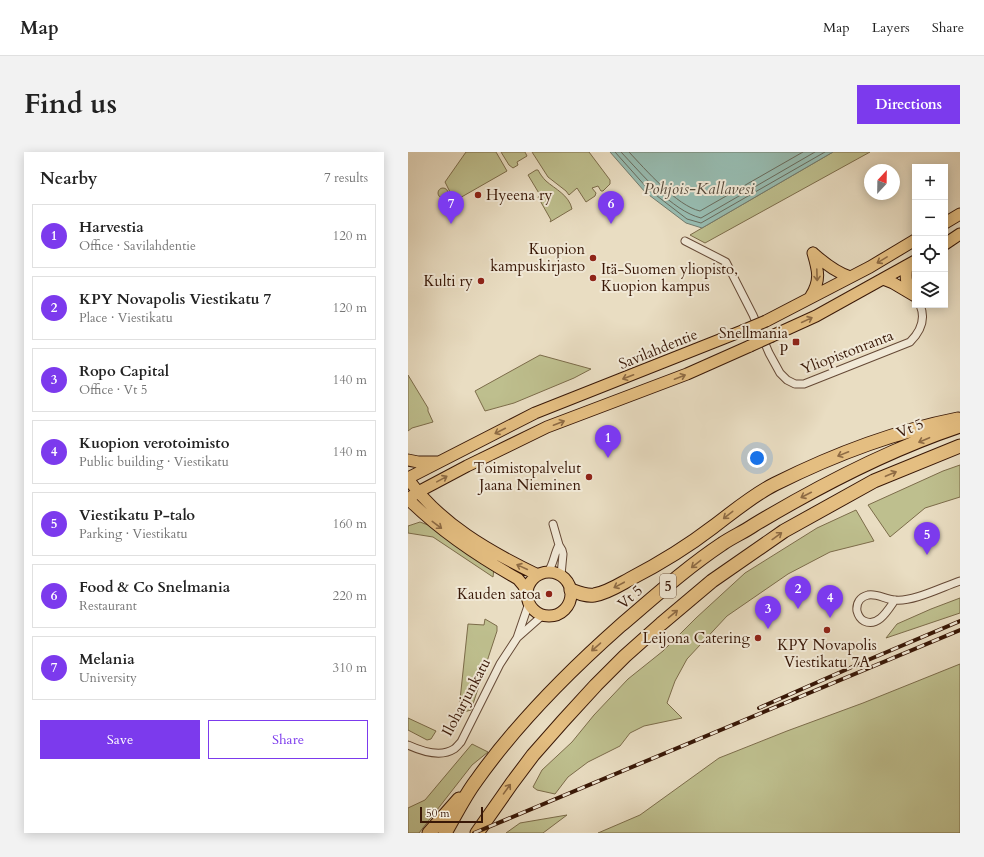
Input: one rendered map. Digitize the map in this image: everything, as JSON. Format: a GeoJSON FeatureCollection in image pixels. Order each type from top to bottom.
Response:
{"type":"FeatureCollection","features":[{"type":"Feature","properties":{"kind":"highway"},"geometry":{"type":"LineString","coordinates":[[571,590],[582,594],[592,595],[603,593],[643,572],[696,540],[740,506],[773,485],[866,445],[912,430],[960,419]]}},
{"type":"Feature","properties":{"kind":"highway","name":"Vt 5"},"geometry":{"type":"LineString","coordinates":[[445,833],[475,782],[547,695],[583,659],[658,593],[723,543],[784,507],[865,465],[940,432],[960,426]]}},
{"type":"Feature","properties":{"kind":"highway","name":"5"},"geometry":{"type":"LineString","coordinates":[[478,833],[490,813],[533,756],[596,685],[625,656],[712,581],[784,531],[874,482],[960,446]]}},
{"type":"Feature","properties":{"kind":"highway"},"geometry":{"type":"LineString","coordinates":[[429,833],[475,782]]}},
{"type":"Feature","properties":{"kind":"main road"},"geometry":{"type":"LineString","coordinates":[[948,221],[960,214]]}},
{"type":"Feature","properties":{"kind":"main road"},"geometry":{"type":"LineString","coordinates":[[948,242],[960,234]]}},
{"type":"Feature","properties":{"kind":"main road","name":"Savilahdentie"},"geometry":{"type":"LineString","coordinates":[[408,479],[535,413],[766,321],[811,296],[850,278],[912,242]]}},
{"type":"Feature","properties":{"kind":"main road"},"geometry":{"type":"LineString","coordinates":[[811,296],[817,287],[818,280],[818,272],[813,253],[826,265],[850,278]]}},
{"type":"Feature","properties":{"kind":"main road"},"geometry":{"type":"LineString","coordinates":[[408,479],[418,492],[438,513],[485,548],[506,560],[543,573],[556,573],[566,579],[571,590],[571,596],[569,603],[560,613],[553,616],[543,615],[535,611],[523,585],[518,579],[449,534],[408,499],[418,492],[467,466],[548,427],[686,374],[816,316],[911,263]]}},
{"type":"Feature","properties":{"kind":"main road"},"geometry":{"type":"LineString","coordinates":[[911,263],[905,276],[912,291]]}},
{"type":"Feature","properties":{"kind":"main road"},"geometry":{"type":"LineString","coordinates":[[883,279],[893,282],[912,294]]}},
{"type":"Feature","properties":{"kind":"main road"},"geometry":{"type":"LineString","coordinates":[[408,460],[418,462],[439,462]]}},
{"type":"Feature","properties":{"kind":"main road"},"geometry":{"type":"LineString","coordinates":[[528,597],[529,585],[533,578],[543,573]]}},
{"type":"Feature","properties":{"kind":"street","name":"Yliopistonranta"},"geometry":{"type":"LineString","coordinates":[[685,241],[726,262],[780,373],[786,380],[795,384],[804,384],[910,342],[918,335],[922,324],[921,308]]}},
{"type":"Feature","properties":{"kind":"street"},"geometry":{"type":"LineString","coordinates":[[553,524],[563,554],[561,575]]}},
{"type":"Feature","properties":{"kind":"street"},"geometry":{"type":"LineString","coordinates":[[543,573],[553,565],[559,545]]}},
{"type":"Feature","properties":{"kind":"street"},"geometry":{"type":"LineString","coordinates":[[895,600],[886,613],[875,621],[865,621],[858,613],[858,601],[867,595],[895,600],[910,600],[960,581]]}},
{"type":"Feature","properties":{"kind":"street","name":"Iloharjunkatu"},"geometry":{"type":"LineString","coordinates":[[517,638],[528,597]]}},
{"type":"Feature","properties":{"kind":"street","name":"Iloharjunkatu"},"geometry":{"type":"LineString","coordinates":[[408,745],[433,753],[446,752],[454,749],[461,742],[493,676],[517,638],[543,615]]}},
{"type":"Feature","properties":{"kind":"green space"},"geometry":{"type":"Polygon","coordinates":[[[466,152],[496,152],[507,171],[458,199],[454,194],[451,194],[445,182],[466,152]]]}},
{"type":"Feature","properties":{"kind":"green space"},"geometry":{"type":"Polygon","coordinates":[[[501,152],[525,152],[527,156],[517,162],[518,165],[513,168],[509,165],[501,152]]]}},
{"type":"Feature","properties":{"kind":"green space"},"geometry":{"type":"Polygon","coordinates":[[[532,152],[589,152],[610,180],[610,184],[603,191],[601,191],[598,186],[592,188],[596,193],[595,196],[586,202],[577,188],[569,195],[548,177],[532,152]]]}},
{"type":"Feature","properties":{"kind":"green space"},"geometry":{"type":"Polygon","coordinates":[[[833,152],[870,152],[705,243],[690,235],[833,152]]]}},
{"type":"Feature","properties":{"kind":"green space"},"geometry":{"type":"Polygon","coordinates":[[[538,170],[546,181],[565,196],[572,209],[550,222],[551,220],[538,197],[540,195],[528,175],[538,170]]]}},
{"type":"Feature","properties":{"kind":"green space"},"geometry":{"type":"Polygon","coordinates":[[[441,188],[445,188],[447,189],[447,197],[441,198],[438,195],[438,191],[441,188]]]}},
{"type":"Feature","properties":{"kind":"green space"},"geometry":{"type":"Polygon","coordinates":[[[540,355],[591,369],[574,378],[514,403],[485,411],[475,391],[540,355]]]}},
{"type":"Feature","properties":{"kind":"green space"},"geometry":{"type":"Polygon","coordinates":[[[408,375],[428,408],[433,422],[412,428],[408,431],[408,375]]]}},
{"type":"Feature","properties":{"kind":"green space"},"geometry":{"type":"Polygon","coordinates":[[[960,465],[960,497],[925,508],[890,537],[868,505],[943,471],[960,465]]]}},
{"type":"Feature","properties":{"kind":"green space"},"geometry":{"type":"Polygon","coordinates":[[[856,510],[874,541],[830,552],[788,574],[727,616],[687,659],[675,681],[667,703],[682,718],[644,726],[630,733],[620,746],[588,762],[568,777],[555,794],[537,790],[533,787],[542,770],[572,742],[594,715],[628,679],[663,651],[745,573],[817,528],[856,510]]]}},
{"type":"Feature","properties":{"kind":"green space"},"geometry":{"type":"Polygon","coordinates":[[[420,522],[428,525],[494,568],[493,577],[433,537],[408,533],[408,526],[420,522]]]}},
{"type":"Feature","properties":{"kind":"green space"},"geometry":{"type":"Polygon","coordinates":[[[960,598],[960,613],[886,638],[897,624],[960,598]]]}},
{"type":"Feature","properties":{"kind":"green space"},"geometry":{"type":"Polygon","coordinates":[[[485,619],[497,626],[497,631],[471,710],[464,712],[458,719],[468,624],[484,625],[485,619]]]}},
{"type":"Feature","properties":{"kind":"green space"},"geometry":{"type":"Polygon","coordinates":[[[960,664],[960,833],[598,833],[640,815],[719,758],[960,664]]]}},
{"type":"Feature","properties":{"kind":"green space"},"geometry":{"type":"Polygon","coordinates":[[[408,718],[436,731],[431,739],[427,740],[408,730],[408,718]]]}},
{"type":"Feature","properties":{"kind":"green space"},"geometry":{"type":"Polygon","coordinates":[[[472,744],[488,752],[472,765],[419,833],[408,833],[408,808],[425,800],[472,744]]]}},
{"type":"Feature","properties":{"kind":"green space"},"geometry":{"type":"Polygon","coordinates":[[[567,815],[543,833],[506,833],[520,823],[567,815]]]}},
{"type":"Feature","properties":{"kind":"water","name":"Pohjois-Kallavesi"},"geometry":{"type":"Polygon","coordinates":[[[610,152],[833,152],[702,228],[686,223],[645,192],[610,152]]]}},
{"type":"Feature","properties":{"kind":"railway"},"geometry":{"type":"LineString","coordinates":[[759,708],[960,621]]}},
{"type":"Feature","properties":{"kind":"railway"},"geometry":{"type":"LineString","coordinates":[[474,833],[960,630]]}},
{"type":"Feature","properties":{"kind":"place","name":"Hyeena ry"},"geometry":{"type":"Point","coordinates":[478,195]}},
{"type":"Feature","properties":{"kind":"place","name":"Melania"},"geometry":{"type":"Point","coordinates":[451,224]}},
{"type":"Feature","properties":{"kind":"place","name":"Food & Co Snelmania"},"geometry":{"type":"Point","coordinates":[611,224]}},
{"type":"Feature","properties":{"kind":"place","name":"Kuopion kampuskirjasto"},"geometry":{"type":"Point","coordinates":[593,258]}},
{"type":"Feature","properties":{"kind":"place","name":"Itä-Suomen yliopisto, Kuopion kampus"},"geometry":{"type":"Point","coordinates":[593,278]}},
{"type":"Feature","properties":{"kind":"place","name":"Kulti ry"},"geometry":{"type":"Point","coordinates":[481,281]}},
{"type":"Feature","properties":{"kind":"place","name":"Snellmania P"},"geometry":{"type":"Point","coordinates":[796,342]}},
{"type":"Feature","properties":{"kind":"place","name":"Harvestia"},"geometry":{"type":"Point","coordinates":[608,458]}},
{"type":"Feature","properties":{"kind":"place","name":"Toimistopalvelut Jaana Nieminen"},"geometry":{"type":"Point","coordinates":[589,477]}},
{"type":"Feature","properties":{"kind":"place","name":"Viestikatu P-talo"},"geometry":{"type":"Point","coordinates":[927,555]}},
{"type":"Feature","properties":{"kind":"place","name":"Kauden satoa"},"geometry":{"type":"Point","coordinates":[549,594]}},
{"type":"Feature","properties":{"kind":"place","name":"KPY Novapolis Viestikatu 7"},"geometry":{"type":"Point","coordinates":[798,609]}},
{"type":"Feature","properties":{"kind":"place","name":"Kuopion verotoimisto"},"geometry":{"type":"Point","coordinates":[830,618]}},
{"type":"Feature","properties":{"kind":"place","name":"Ropo Capital"},"geometry":{"type":"Point","coordinates":[768,629]}},
{"type":"Feature","properties":{"kind":"place","name":"KPY Novapolis Viestikatu 7A"},"geometry":{"type":"Point","coordinates":[827,630]}},
{"type":"Feature","properties":{"kind":"place","name":"Leijona Catering"},"geometry":{"type":"Point","coordinates":[758,638]}}]}
